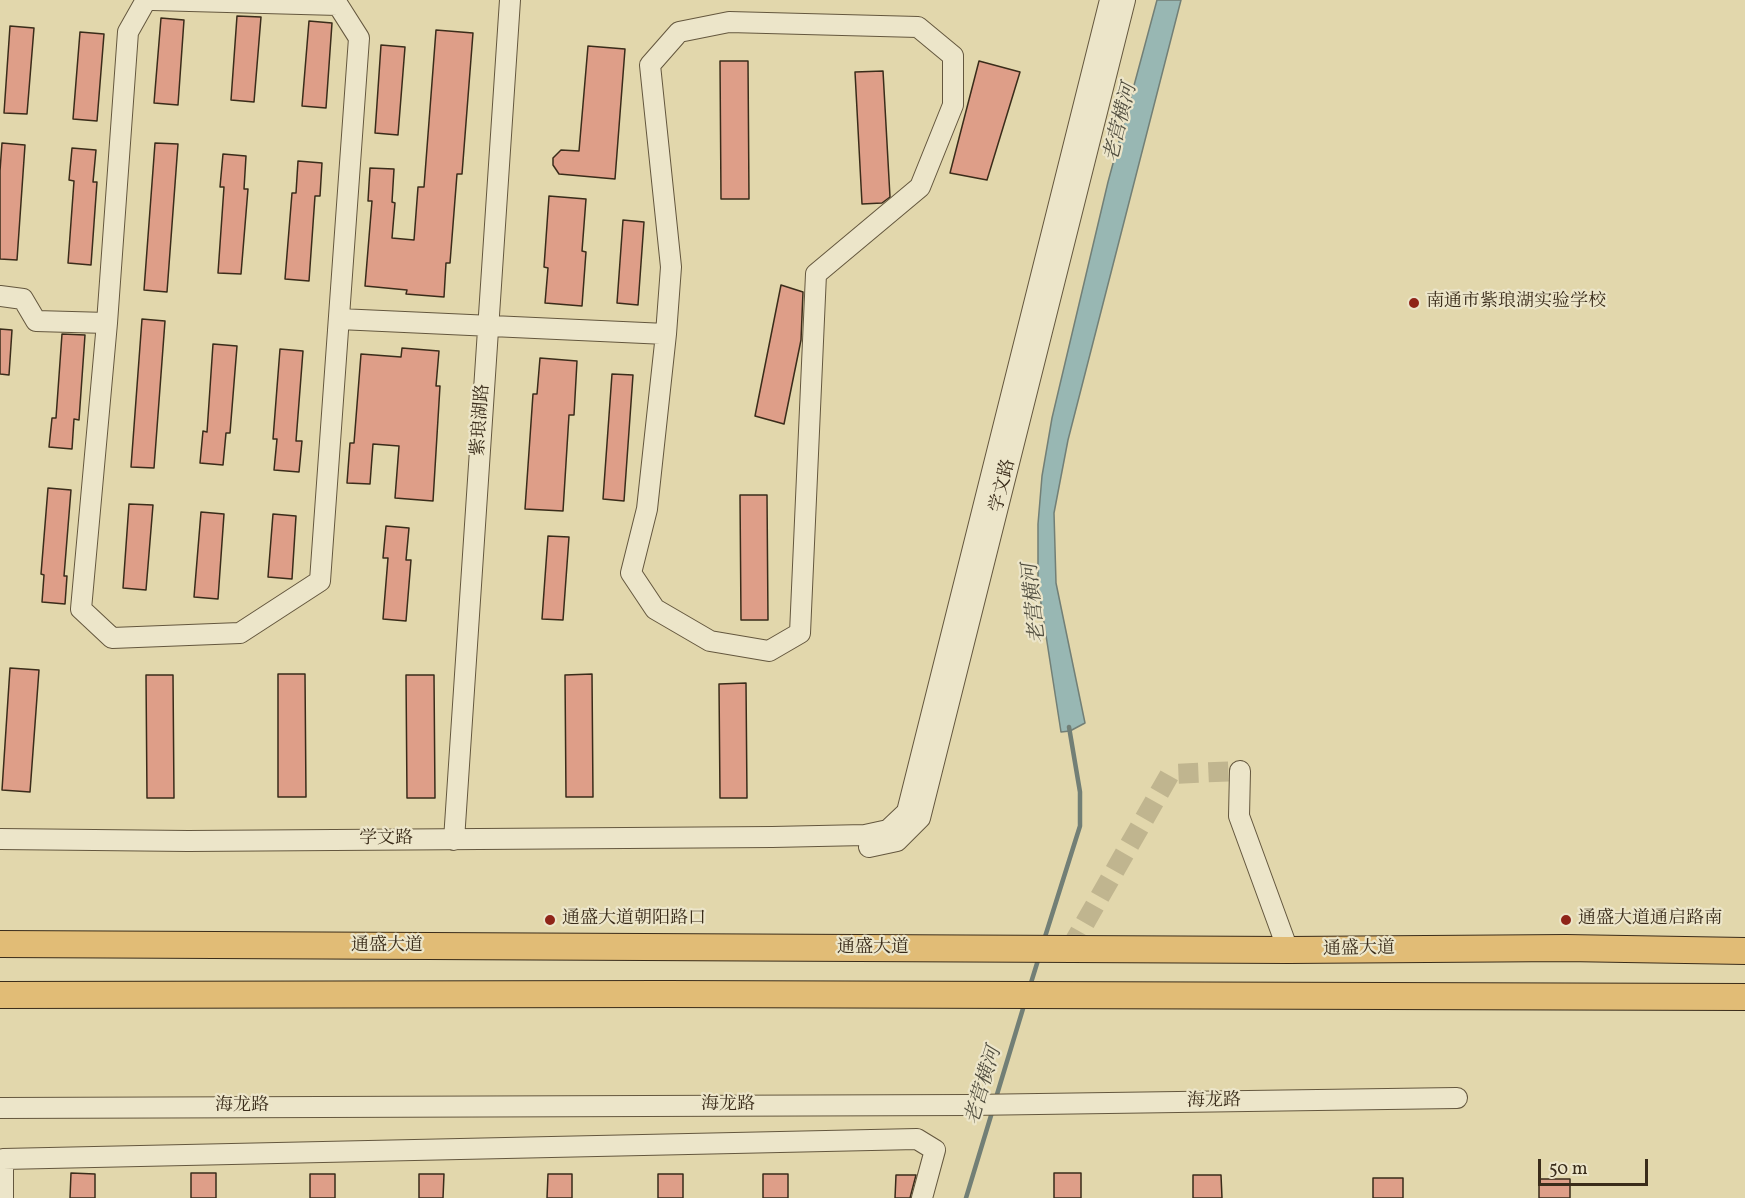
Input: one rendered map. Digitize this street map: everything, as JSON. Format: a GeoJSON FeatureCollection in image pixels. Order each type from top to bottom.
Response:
{"type":"FeatureCollection","features":[{"type":"Feature","properties":{"kind":"main road","name":"通盛大道"},"geometry":{"type":"LineString","coordinates":[[0,944],[1288,950],[1566,948],[1745,951]]}},
{"type":"Feature","properties":{"kind":"main road"},"geometry":{"type":"LineString","coordinates":[[0,995],[1745,997]]}},
{"type":"Feature","properties":{"kind":"street"},"geometry":{"type":"LineString","coordinates":[[146,0],[128,32],[107,323],[81,609],[112,638],[240,633],[320,580],[358,38],[338,5],[153,0]]}},
{"type":"Feature","properties":{"kind":"street","name":"紫琅湖路"},"geometry":{"type":"LineString","coordinates":[[454,840],[510,0]]}},
{"type":"Feature","properties":{"kind":"street","name":"学文路"},"geometry":{"type":"LineString","coordinates":[[0,840],[772,837],[866,835],[888,830],[907,813],[1110,0]]}},
{"type":"Feature","properties":{"kind":"street","name":"学文路"},"geometry":{"type":"LineString","coordinates":[[772,837],[814,845],[864,848],[897,841],[920,818],[1125,0]]}},
{"type":"Feature","properties":{"kind":"street"},"geometry":{"type":"LineString","coordinates":[[729,22],[918,27],[953,56],[953,105],[920,187],[816,274],[800,633],[769,651],[710,641],[655,609],[631,573],[647,509],[666,334],[671,267],[650,65],[679,32],[729,22]]}},
{"type":"Feature","properties":{"kind":"street"},"geometry":{"type":"LineString","coordinates":[[0,296],[23,299],[36,321],[107,323]]}},
{"type":"Feature","properties":{"kind":"street"},"geometry":{"type":"LineString","coordinates":[[339,320],[666,334]]}},
{"type":"Feature","properties":{"kind":"street"},"geometry":{"type":"LineString","coordinates":[[1240,771],[1239,816],[1288,950]]}},
{"type":"Feature","properties":{"kind":"street","name":"海龙路"},"geometry":{"type":"LineString","coordinates":[[0,1108],[969,1106],[1457,1098]]}},
{"type":"Feature","properties":{"kind":"street"},"geometry":{"type":"LineString","coordinates":[[3,1198],[3,1159],[917,1139],[935,1150],[922,1198]]}},
{"type":"Feature","properties":{"kind":"water"},"geometry":{"type":"Polygon","coordinates":[[[1157,0],[1181,0],[1068,440],[1054,513],[1056,583],[1085,723],[1070,731],[1061,732],[1038,584],[1038,524],[1042,476],[1052,418],[1108,182],[1157,0]]]}},
{"type":"Feature","properties":{"kind":"building"},"geometry":{"type":"Polygon","coordinates":[[[237,16],[261,17],[254,102],[231,100],[237,16]]]}},
{"type":"Feature","properties":{"kind":"building"},"geometry":{"type":"Polygon","coordinates":[[[161,18],[184,20],[178,105],[154,103],[161,18]]]}},
{"type":"Feature","properties":{"kind":"building"},"geometry":{"type":"Polygon","coordinates":[[[309,21],[332,23],[326,108],[302,106],[309,21]]]}},
{"type":"Feature","properties":{"kind":"building"},"geometry":{"type":"Polygon","coordinates":[[[10,26],[34,28],[27,114],[4,113],[10,26]]]}},
{"type":"Feature","properties":{"kind":"building"},"geometry":{"type":"Polygon","coordinates":[[[436,30],[473,33],[462,174],[457,174],[450,263],[446,263],[444,297],[406,294],[407,290],[365,286],[372,201],[368,201],[370,168],[394,169],[392,202],[395,203],[392,238],[414,240],[418,187],[424,187],[436,30]]]}},
{"type":"Feature","properties":{"kind":"building"},"geometry":{"type":"Polygon","coordinates":[[[80,32],[104,34],[97,121],[73,119],[80,32]]]}},
{"type":"Feature","properties":{"kind":"building"},"geometry":{"type":"Polygon","coordinates":[[[381,45],[405,47],[398,135],[375,133],[381,45]]]}},
{"type":"Feature","properties":{"kind":"building"},"geometry":{"type":"Polygon","coordinates":[[[588,46],[625,49],[615,179],[559,174],[553,165],[553,158],[561,150],[579,151],[588,46]]]}},
{"type":"Feature","properties":{"kind":"building"},"geometry":{"type":"Polygon","coordinates":[[[720,61],[748,61],[749,199],[721,199],[720,61]]]}},
{"type":"Feature","properties":{"kind":"building"},"geometry":{"type":"Polygon","coordinates":[[[979,61],[1020,72],[987,180],[950,173],[979,61]]]}},
{"type":"Feature","properties":{"kind":"building"},"geometry":{"type":"Polygon","coordinates":[[[883,71],[890,197],[882,203],[862,204],[855,72],[883,71]]]}},
{"type":"Feature","properties":{"kind":"building"},"geometry":{"type":"Polygon","coordinates":[[[2,143],[25,145],[17,260],[0,259],[2,143]]]}},
{"type":"Feature","properties":{"kind":"building"},"geometry":{"type":"Polygon","coordinates":[[[155,143],[178,144],[167,292],[144,290],[155,143]]]}},
{"type":"Feature","properties":{"kind":"building"},"geometry":{"type":"Polygon","coordinates":[[[72,148],[96,150],[93,182],[97,182],[91,265],[68,263],[74,181],[69,180],[72,148]]]}},
{"type":"Feature","properties":{"kind":"building"},"geometry":{"type":"Polygon","coordinates":[[[223,154],[246,156],[244,189],[248,189],[241,274],[218,273],[224,187],[220,187],[223,154]]]}},
{"type":"Feature","properties":{"kind":"building"},"geometry":{"type":"Polygon","coordinates":[[[298,161],[322,163],[320,196],[315,196],[309,281],[285,279],[292,193],[296,193],[298,161]]]}},
{"type":"Feature","properties":{"kind":"building"},"geometry":{"type":"Polygon","coordinates":[[[549,196],[586,199],[582,251],[586,252],[582,306],[545,303],[548,268],[544,267],[549,196]]]}},
{"type":"Feature","properties":{"kind":"building"},"geometry":{"type":"Polygon","coordinates":[[[623,220],[644,222],[638,305],[617,303],[623,220]]]}},
{"type":"Feature","properties":{"kind":"building"},"geometry":{"type":"Polygon","coordinates":[[[781,285],[803,292],[801,340],[784,424],[755,416],[781,285]]]}},
{"type":"Feature","properties":{"kind":"building"},"geometry":{"type":"Polygon","coordinates":[[[142,319],[165,321],[154,468],[131,467],[142,319]]]}},
{"type":"Feature","properties":{"kind":"building"},"geometry":{"type":"Polygon","coordinates":[[[0,329],[12,330],[9,375],[0,374],[0,329]]]}},
{"type":"Feature","properties":{"kind":"building"},"geometry":{"type":"Polygon","coordinates":[[[62,334],[85,335],[79,420],[74,419],[72,449],[49,447],[52,418],[56,418],[62,334]]]}},
{"type":"Feature","properties":{"kind":"building"},"geometry":{"type":"Polygon","coordinates":[[[213,344],[237,346],[230,433],[226,433],[223,465],[200,463],[203,431],[207,432],[213,344]]]}},
{"type":"Feature","properties":{"kind":"building"},"geometry":{"type":"Polygon","coordinates":[[[402,348],[439,351],[436,386],[440,386],[433,501],[395,498],[399,446],[373,444],[370,484],[347,483],[350,443],[354,443],[361,354],[401,357],[402,348]]]}},
{"type":"Feature","properties":{"kind":"building"},"geometry":{"type":"Polygon","coordinates":[[[280,349],[303,351],[296,441],[302,441],[299,472],[274,470],[277,439],[273,439],[280,349]]]}},
{"type":"Feature","properties":{"kind":"building"},"geometry":{"type":"Polygon","coordinates":[[[540,358],[577,361],[574,415],[569,415],[563,511],[525,509],[533,394],[537,394],[540,358]]]}},
{"type":"Feature","properties":{"kind":"building"},"geometry":{"type":"Polygon","coordinates":[[[612,374],[633,375],[624,501],[603,499],[612,374]]]}},
{"type":"Feature","properties":{"kind":"building"},"geometry":{"type":"Polygon","coordinates":[[[48,488],[71,490],[64,576],[67,576],[65,604],[42,602],[44,575],[41,574],[48,488]]]}},
{"type":"Feature","properties":{"kind":"building"},"geometry":{"type":"Polygon","coordinates":[[[740,495],[767,495],[768,620],[741,620],[740,495]]]}},
{"type":"Feature","properties":{"kind":"building"},"geometry":{"type":"Polygon","coordinates":[[[129,504],[153,505],[146,590],[123,588],[129,504]]]}},
{"type":"Feature","properties":{"kind":"building"},"geometry":{"type":"Polygon","coordinates":[[[201,512],[224,514],[218,599],[194,597],[201,512]]]}},
{"type":"Feature","properties":{"kind":"building"},"geometry":{"type":"Polygon","coordinates":[[[273,514],[296,516],[292,579],[268,577],[273,514]]]}},
{"type":"Feature","properties":{"kind":"building"},"geometry":{"type":"Polygon","coordinates":[[[386,526],[409,528],[406,560],[411,560],[406,621],[383,619],[388,558],[383,558],[386,526]]]}},
{"type":"Feature","properties":{"kind":"building"},"geometry":{"type":"Polygon","coordinates":[[[548,536],[569,537],[563,620],[542,619],[548,536]]]}},
{"type":"Feature","properties":{"kind":"building"},"geometry":{"type":"Polygon","coordinates":[[[10,668],[39,670],[30,792],[2,790],[10,668]]]}},
{"type":"Feature","properties":{"kind":"building"},"geometry":{"type":"Polygon","coordinates":[[[278,674],[305,674],[306,797],[278,797],[278,674]]]}},
{"type":"Feature","properties":{"kind":"building"},"geometry":{"type":"Polygon","coordinates":[[[592,674],[593,797],[566,797],[565,675],[592,674]]]}},
{"type":"Feature","properties":{"kind":"building"},"geometry":{"type":"Polygon","coordinates":[[[146,675],[173,675],[174,798],[147,798],[146,675]]]}},
{"type":"Feature","properties":{"kind":"building"},"geometry":{"type":"Polygon","coordinates":[[[406,675],[434,675],[435,798],[407,798],[406,675]]]}},
{"type":"Feature","properties":{"kind":"building"},"geometry":{"type":"Polygon","coordinates":[[[746,683],[747,798],[720,798],[719,684],[746,683]]]}},
{"type":"Feature","properties":{"kind":"building"},"geometry":{"type":"Polygon","coordinates":[[[71,1173],[95,1174],[95,1198],[70,1198],[71,1173]]]}},
{"type":"Feature","properties":{"kind":"building"},"geometry":{"type":"Polygon","coordinates":[[[191,1173],[216,1173],[216,1198],[191,1198],[191,1173]]]}},
{"type":"Feature","properties":{"kind":"building"},"geometry":{"type":"Polygon","coordinates":[[[1054,1173],[1081,1173],[1081,1198],[1054,1198],[1054,1173]]]}},
{"type":"Feature","properties":{"kind":"building"},"geometry":{"type":"Polygon","coordinates":[[[310,1174],[335,1174],[335,1198],[310,1198],[310,1174]]]}},
{"type":"Feature","properties":{"kind":"building"},"geometry":{"type":"Polygon","coordinates":[[[419,1174],[444,1174],[443,1198],[419,1198],[419,1174]]]}},
{"type":"Feature","properties":{"kind":"building"},"geometry":{"type":"Polygon","coordinates":[[[548,1174],[572,1174],[572,1198],[547,1198],[548,1174]]]}},
{"type":"Feature","properties":{"kind":"building"},"geometry":{"type":"Polygon","coordinates":[[[658,1174],[683,1174],[683,1198],[658,1198],[658,1174]]]}},
{"type":"Feature","properties":{"kind":"building"},"geometry":{"type":"Polygon","coordinates":[[[763,1174],[788,1174],[788,1198],[763,1198],[763,1174]]]}},
{"type":"Feature","properties":{"kind":"building"},"geometry":{"type":"Polygon","coordinates":[[[896,1175],[916,1175],[910,1198],[895,1198],[896,1175]]]}},
{"type":"Feature","properties":{"kind":"building"},"geometry":{"type":"Polygon","coordinates":[[[1193,1175],[1221,1175],[1222,1198],[1193,1198],[1193,1175]]]}},
{"type":"Feature","properties":{"kind":"building"},"geometry":{"type":"Polygon","coordinates":[[[1373,1178],[1403,1178],[1403,1198],[1373,1198],[1373,1178]]]}},
{"type":"Feature","properties":{"kind":"building"},"geometry":{"type":"Polygon","coordinates":[[[1539,1179],[1570,1179],[1570,1198],[1539,1198],[1539,1179]]]}},
{"type":"Feature","properties":{"kind":"waterway","name":"老营横河"},"geometry":{"type":"LineString","coordinates":[[1044,940],[1080,826],[1080,792],[1069,727]]}},
{"type":"Feature","properties":{"kind":"waterway","name":"老营横河"},"geometry":{"type":"LineString","coordinates":[[1030,986],[1039,957]]}},
{"type":"Feature","properties":{"kind":"waterway","name":"老营横河"},"geometry":{"type":"LineString","coordinates":[[995,1101],[1025,1002]]}},
{"type":"Feature","properties":{"kind":"waterway","name":"老营横河"},"geometry":{"type":"LineString","coordinates":[[966,1198],[993,1109]]}},
{"type":"Feature","properties":{"kind":"tunnel"},"geometry":{"type":"LineString","coordinates":[[1070,949],[1170,774],[1240,771]]}},
{"type":"Feature","properties":{"kind":"place","name":"南通市紫琅湖实验学校"},"geometry":{"type":"Point","coordinates":[1414,303]}},
{"type":"Feature","properties":{"kind":"place","name":"通盛大道朝阳路口"},"geometry":{"type":"Point","coordinates":[550,920]}},
{"type":"Feature","properties":{"kind":"place","name":"通盛大道通启路南"},"geometry":{"type":"Point","coordinates":[1566,920]}}]}
